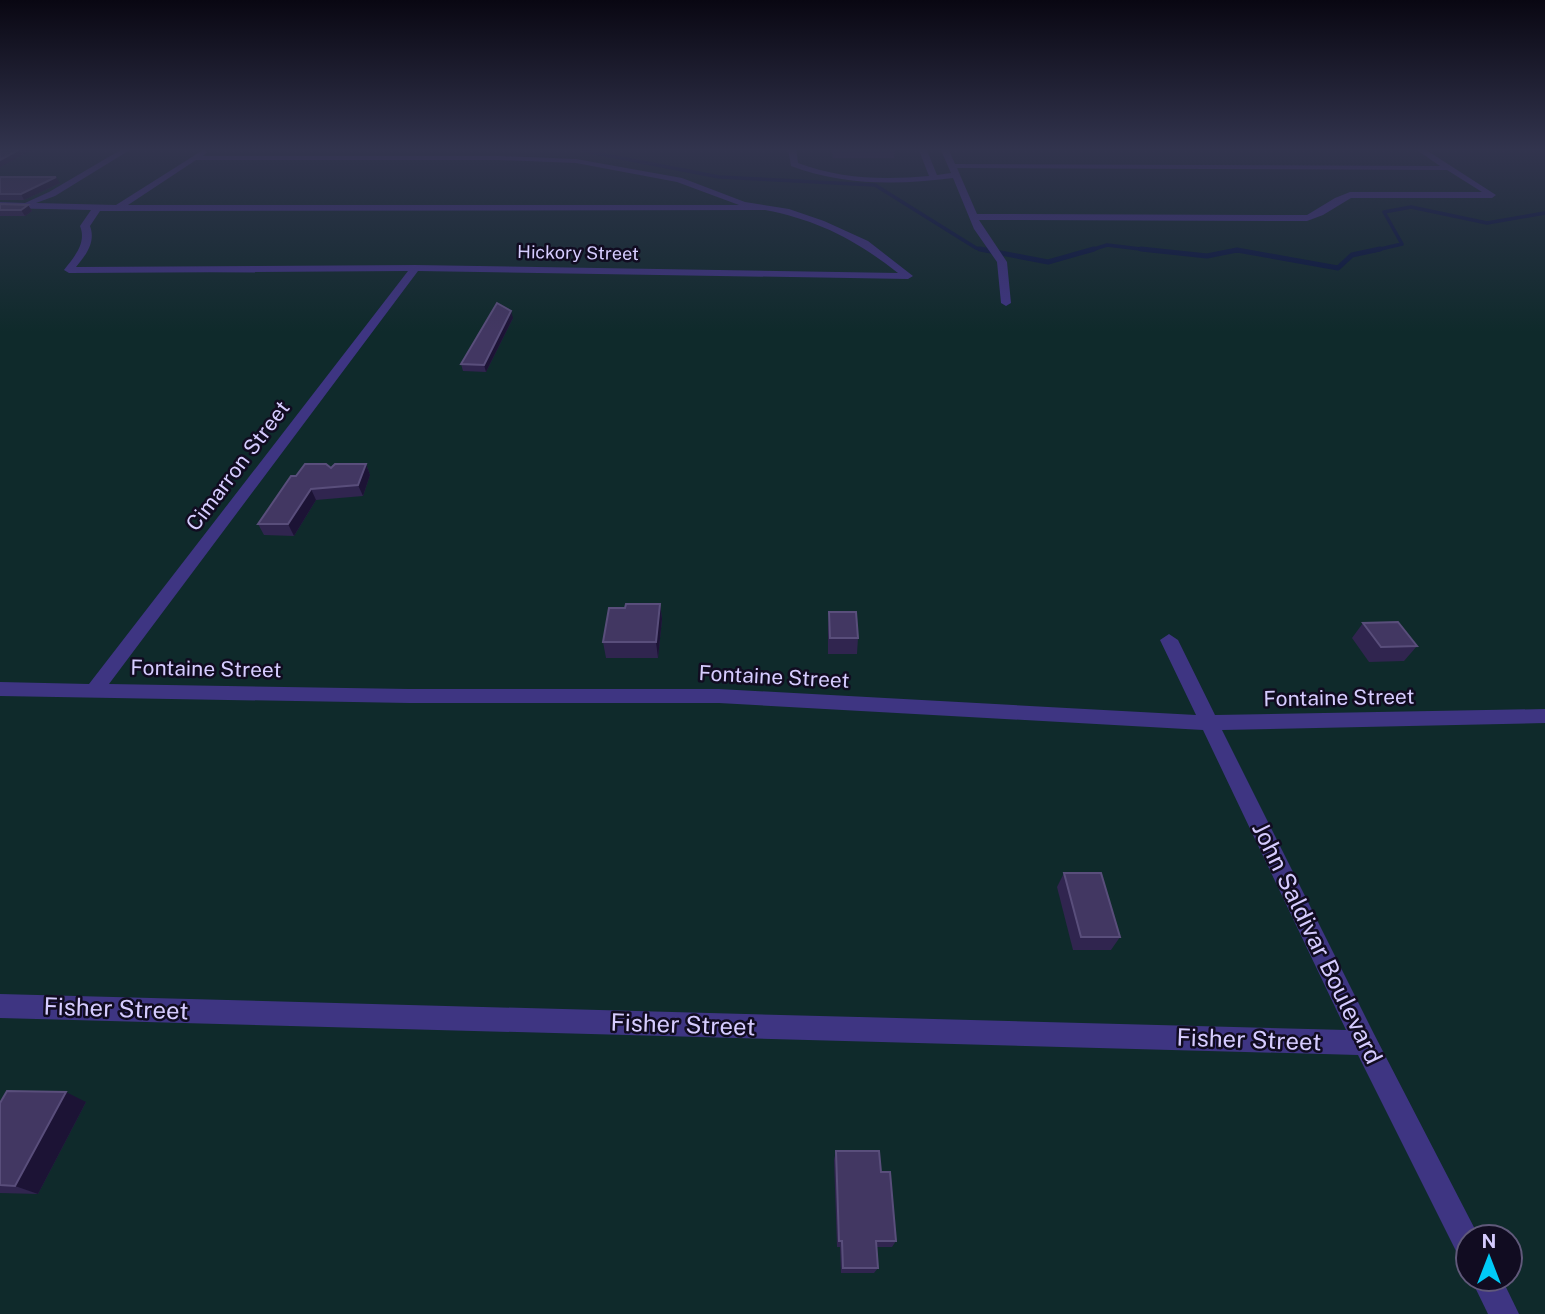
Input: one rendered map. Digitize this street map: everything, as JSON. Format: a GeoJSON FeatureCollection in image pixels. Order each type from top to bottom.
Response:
{"type":"FeatureCollection","features":[{"type":"Feature","properties":{"kind":"street","name":"Hickory Street"},"geometry":{"type":"LineString","coordinates":[[96,209],[85,226],[88,234],[83,252],[69,270],[415,268],[908,276],[865,243],[847,233],[789,212],[772,209]]}},
{"type":"Feature","properties":{"kind":"street"},"geometry":{"type":"LineString","coordinates":[[970,209],[979,229],[1002,262],[1006,303]]}},
{"type":"Feature","properties":{"kind":"street"},"geometry":{"type":"LineString","coordinates":[[973,217],[1307,218],[1323,215],[1328,209]]}},
{"type":"Feature","properties":{"kind":"street","name":"Cimarron Street"},"geometry":{"type":"LineString","coordinates":[[95,689],[415,268]]}},
{"type":"Feature","properties":{"kind":"street","name":"John Saldivar Boulevard"},"geometry":{"type":"LineString","coordinates":[[1169,640],[1365,1044],[1457,1223]]}},
{"type":"Feature","properties":{"kind":"street","name":"Fontaine Street"},"geometry":{"type":"LineString","coordinates":[[0,689],[410,696],[719,696],[1209,723],[1545,716]]}},
{"type":"Feature","properties":{"kind":"street","name":"Fisher Street"},"geometry":{"type":"LineString","coordinates":[[0,1006],[1365,1044]]}},
{"type":"Feature","properties":{"kind":"street"},"geometry":{"type":"LineString","coordinates":[[1493,1293],[1503,1314]]}},
{"type":"Feature","properties":{"kind":"green space"},"geometry":{"type":"Polygon","coordinates":[[[0,209],[1545,209],[1545,1314],[0,1314],[0,209]]]}},
{"type":"Feature","properties":{"kind":"building"},"geometry":{"type":"Polygon","coordinates":[[[497,303],[511,311],[484,365],[461,364],[497,303]]]}},
{"type":"Feature","properties":{"kind":"building"},"geometry":{"type":"Polygon","coordinates":[[[305,464],[326,464],[331,468],[335,464],[366,464],[358,485],[311,489],[288,524],[258,524],[291,476],[296,476],[305,464]]]}},
{"type":"Feature","properties":{"kind":"building"},"geometry":{"type":"Polygon","coordinates":[[[626,604],[660,604],[656,642],[603,642],[609,608],[625,608],[626,604]]]}},
{"type":"Feature","properties":{"kind":"building"},"geometry":{"type":"Polygon","coordinates":[[[829,612],[856,612],[858,638],[830,638],[829,612]]]}},
{"type":"Feature","properties":{"kind":"building"},"geometry":{"type":"Polygon","coordinates":[[[1398,622],[1417,646],[1381,647],[1363,623],[1398,622]]]}},
{"type":"Feature","properties":{"kind":"building"},"geometry":{"type":"Polygon","coordinates":[[[1064,873],[1101,873],[1120,937],[1081,937],[1064,873]]]}},
{"type":"Feature","properties":{"kind":"building"},"geometry":{"type":"Polygon","coordinates":[[[7,1091],[66,1092],[15,1186],[0,1185],[0,1103],[7,1091]]]}},
{"type":"Feature","properties":{"kind":"building"},"geometry":{"type":"Polygon","coordinates":[[[836,1151],[879,1151],[881,1172],[890,1172],[896,1241],[876,1241],[878,1268],[843,1268],[842,1241],[839,1241],[836,1151]]]}},
{"type":"Feature","properties":{"kind":"waterway"},"geometry":{"type":"LineString","coordinates":[[914,209],[982,249]]}},
{"type":"Feature","properties":{"kind":"waterway"},"geometry":{"type":"LineString","coordinates":[[1372,251],[1402,244],[1384,212],[1398,209]]}},
{"type":"Feature","properties":{"kind":"waterway"},"geometry":{"type":"LineString","coordinates":[[1422,209],[1487,223],[1545,213]]}},
{"type":"Feature","properties":{"kind":"waterway"},"geometry":{"type":"LineString","coordinates":[[1088,251],[1107,245],[1157,251]]}},
{"type":"Feature","properties":{"kind":"waterway"},"geometry":{"type":"LineString","coordinates":[[982,249],[1048,262],[1094,249]]}},
{"type":"Feature","properties":{"kind":"waterway"},"geometry":{"type":"LineString","coordinates":[[982,249],[989,251]]}},
{"type":"Feature","properties":{"kind":"waterway"},"geometry":{"type":"LineString","coordinates":[[1141,249],[1207,256],[1237,250],[1338,268],[1352,255],[1380,249]]}},
{"type":"Feature","properties":{"kind":"waterway"},"geometry":{"type":"LineString","coordinates":[[1234,251],[1240,251]]}}]}
